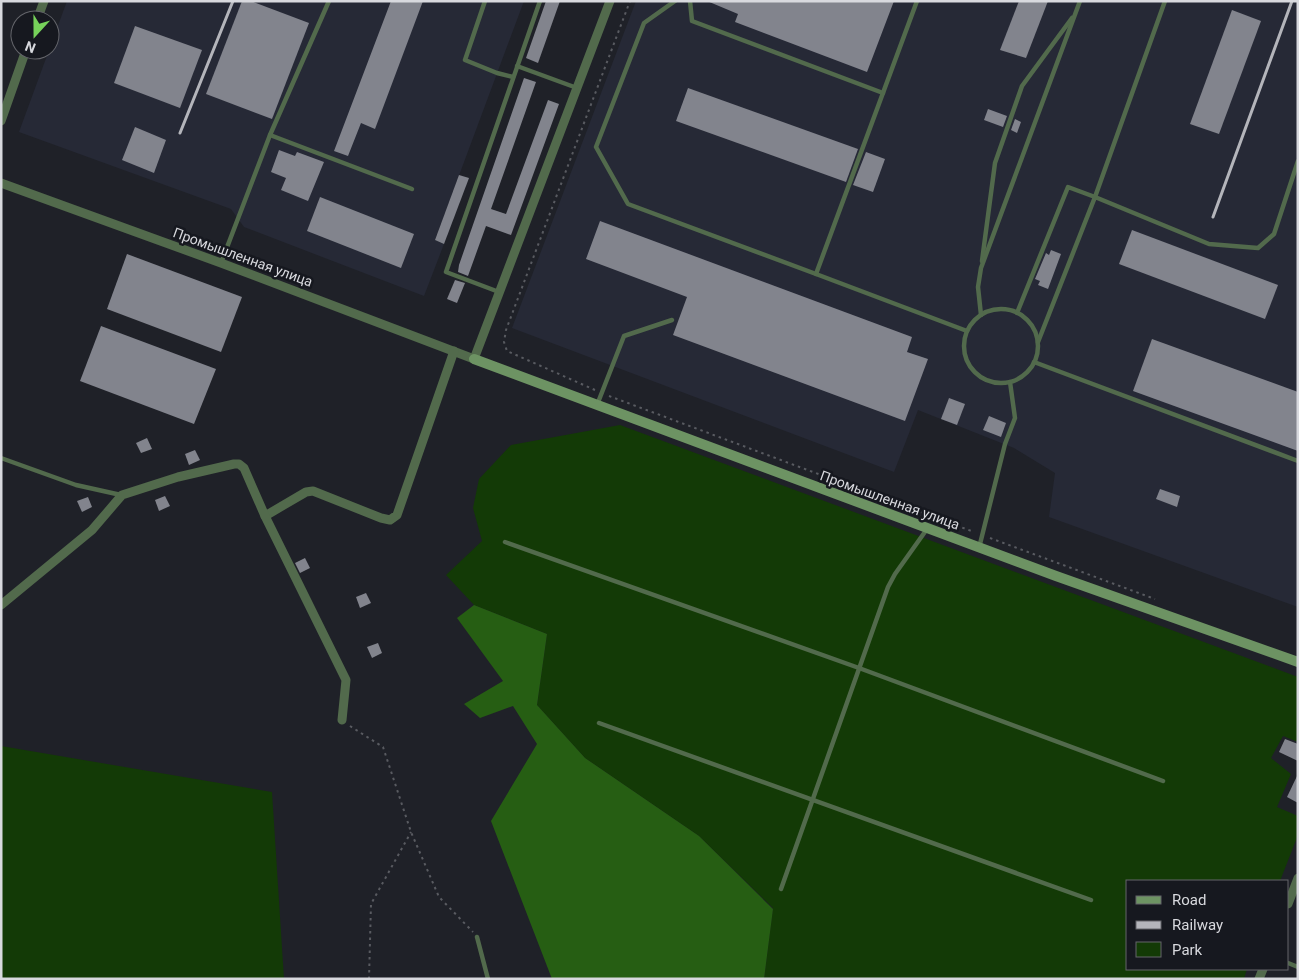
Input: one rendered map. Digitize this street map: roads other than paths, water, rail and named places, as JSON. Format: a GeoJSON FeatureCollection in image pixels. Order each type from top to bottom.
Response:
{"type":"FeatureCollection","features":[{"type":"Feature","properties":{"kind":"street"},"geometry":{"type":"LineString","coordinates":[[474,359],[610,1]]}},
{"type":"Feature","properties":{"kind":"street"},"geometry":{"type":"LineString","coordinates":[[1,120],[22,60]]}},
{"type":"Feature","properties":{"kind":"street","name":"Промышленная улица"},"geometry":{"type":"LineString","coordinates":[[1,183],[221,263],[927,529],[1298,662]]}},
{"type":"Feature","properties":{"kind":"street"},"geometry":{"type":"LineString","coordinates":[[265,516],[306,492],[313,492],[380,518],[390,520],[397,515],[454,351]]}},
{"type":"Feature","properties":{"kind":"street"},"geometry":{"type":"LineString","coordinates":[[1,605],[92,530],[122,495],[178,477],[239,464],[244,468],[265,516],[346,680],[342,720]]}},
{"type":"Feature","properties":{"kind":"street"},"geometry":{"type":"LineString","coordinates":[[1289,901],[1298,878]]}},
{"type":"Feature","properties":{"kind":"lane"},"geometry":{"type":"LineString","coordinates":[[221,263],[270,135],[329,1]]}},
{"type":"Feature","properties":{"kind":"lane"},"geometry":{"type":"LineString","coordinates":[[484,1],[465,60],[513,78]]}},
{"type":"Feature","properties":{"kind":"lane"},"geometry":{"type":"LineString","coordinates":[[500,293],[446,272],[540,1]]}},
{"type":"Feature","properties":{"kind":"lane"},"geometry":{"type":"LineString","coordinates":[[676,1],[644,23],[596,146],[628,204],[967,331]]}},
{"type":"Feature","properties":{"kind":"lane"},"geometry":{"type":"LineString","coordinates":[[690,1],[692,21],[883,93]]}},
{"type":"Feature","properties":{"kind":"lane"},"geometry":{"type":"LineString","coordinates":[[816,274],[917,1]]}},
{"type":"Feature","properties":{"kind":"lane"},"geometry":{"type":"LineString","coordinates":[[980,268],[1080,1]]}},
{"type":"Feature","properties":{"kind":"lane"},"geometry":{"type":"LineString","coordinates":[[1038,342],[1034,330],[1027,320],[1010,310],[995,310],[975,319],[964,338],[964,352],[968,365],[972,370],[990,382],[1010,382],[1025,375],[1034,362],[1038,342],[1095,197],[1165,1]]}},
{"type":"Feature","properties":{"kind":"lane"},"geometry":{"type":"LineString","coordinates":[[981,315],[978,287],[995,163],[1022,86],[1076,13]]}},
{"type":"Feature","properties":{"kind":"lane"},"geometry":{"type":"LineString","coordinates":[[518,66],[577,88]]}},
{"type":"Feature","properties":{"kind":"lane"},"geometry":{"type":"LineString","coordinates":[[270,135],[412,190]]}},
{"type":"Feature","properties":{"kind":"lane"},"geometry":{"type":"LineString","coordinates":[[1017,313],[1068,187],[1209,244],[1258,248],[1274,234],[1298,161]]}},
{"type":"Feature","properties":{"kind":"lane"},"geometry":{"type":"LineString","coordinates":[[597,406],[624,336],[672,320]]}},
{"type":"Feature","properties":{"kind":"lane"},"geometry":{"type":"LineString","coordinates":[[1034,362],[1298,461]]}},
{"type":"Feature","properties":{"kind":"lane"},"geometry":{"type":"LineString","coordinates":[[979,548],[1005,444],[1015,418],[1010,382]]}},
{"type":"Feature","properties":{"kind":"lane"},"geometry":{"type":"LineString","coordinates":[[1,458],[76,485],[122,495]]}},
{"type":"Feature","properties":{"kind":"lane"},"geometry":{"type":"LineString","coordinates":[[781,889],[888,587],[927,529]]}},
{"type":"Feature","properties":{"kind":"lane"},"geometry":{"type":"LineString","coordinates":[[505,542],[859,668],[1164,781]]}},
{"type":"Feature","properties":{"kind":"lane"},"geometry":{"type":"LineString","coordinates":[[599,723],[1091,900]]}},
{"type":"Feature","properties":{"kind":"lane"},"geometry":{"type":"LineString","coordinates":[[477,937],[488,979]]}},
{"type":"Feature","properties":{"kind":"railway"},"geometry":{"type":"LineString","coordinates":[[180,133],[233,1]]}},
{"type":"Feature","properties":{"kind":"railway"},"geometry":{"type":"LineString","coordinates":[[1213,217],[1292,1]]}}]}
